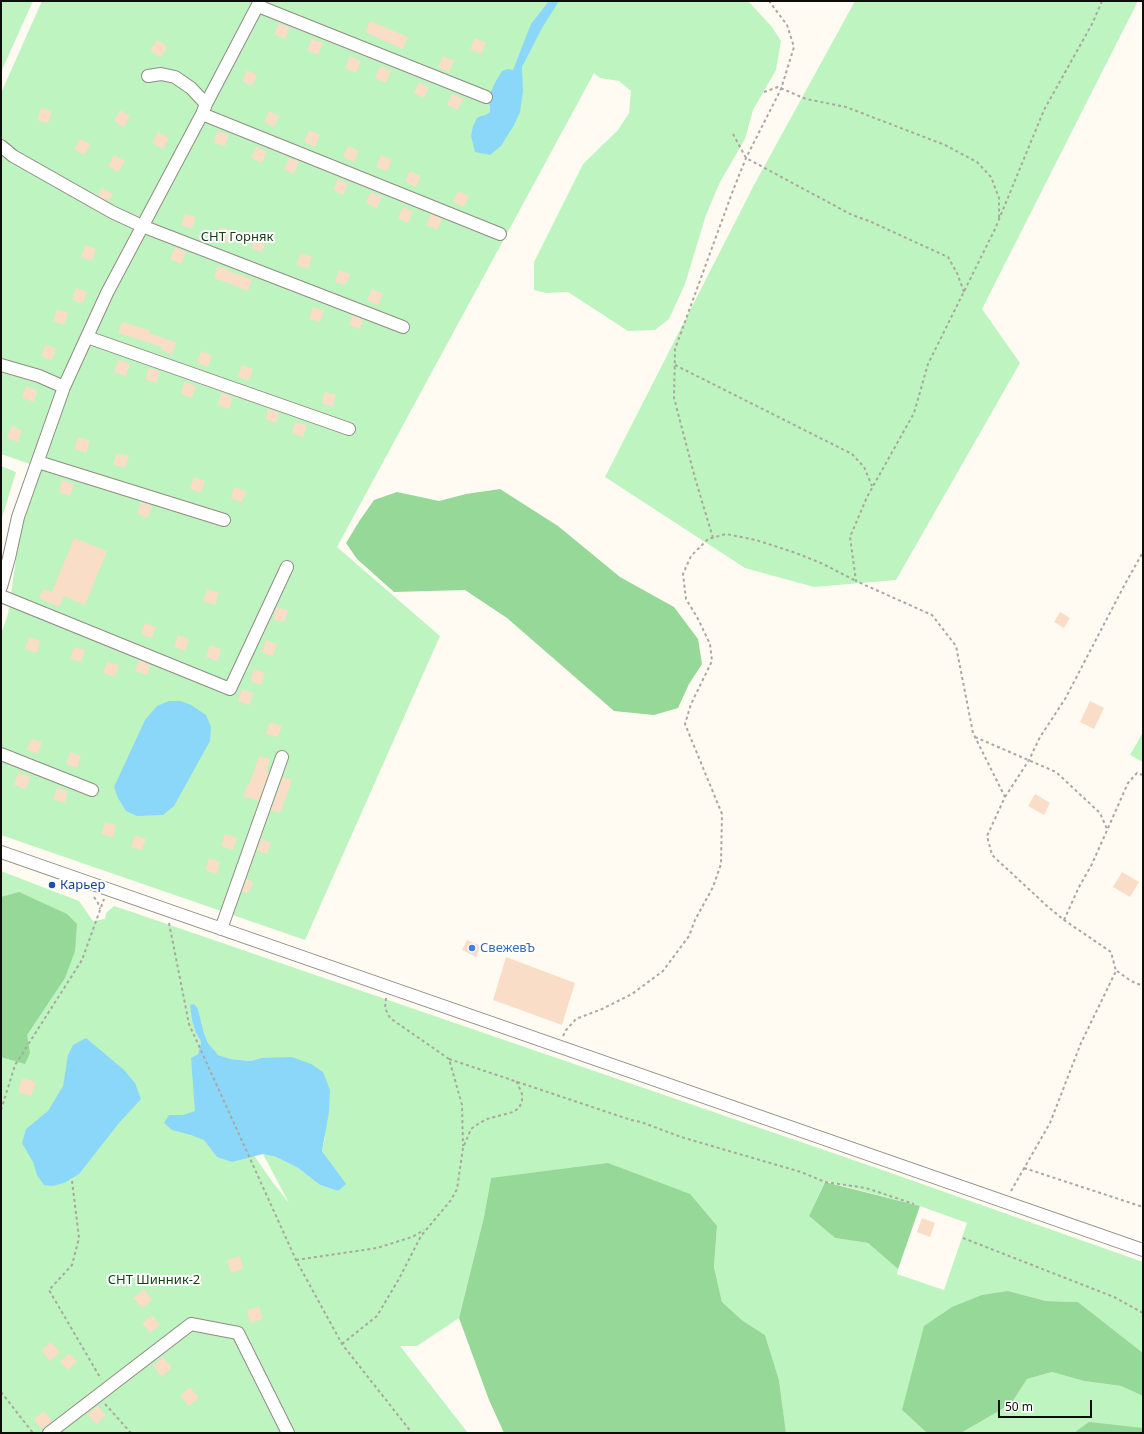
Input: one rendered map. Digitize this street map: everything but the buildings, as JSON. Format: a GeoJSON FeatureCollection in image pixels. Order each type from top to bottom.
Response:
{"type":"FeatureCollection","features":[{"type":"Feature","properties":{"kind":"street"},"geometry":{"type":"LineString","coordinates":[[1,587],[5,554],[64,387],[106,293],[259,4],[486,97]]}},
{"type":"Feature","properties":{"kind":"street"},"geometry":{"type":"LineString","coordinates":[[148,76],[161,74],[175,77],[191,88],[204,109],[500,234]]}},
{"type":"Feature","properties":{"kind":"street"},"geometry":{"type":"LineString","coordinates":[[1,146],[13,156],[112,212],[142,226],[403,328]]}},
{"type":"Feature","properties":{"kind":"street"},"geometry":{"type":"LineString","coordinates":[[87,337],[349,429]]}},
{"type":"Feature","properties":{"kind":"street"},"geometry":{"type":"LineString","coordinates":[[1,364],[39,376],[64,387]]}},
{"type":"Feature","properties":{"kind":"street"},"geometry":{"type":"LineString","coordinates":[[38,462],[224,520]]}},
{"type":"Feature","properties":{"kind":"street"},"geometry":{"type":"LineString","coordinates":[[1,596],[230,689],[287,567]]}},
{"type":"Feature","properties":{"kind":"street"},"geometry":{"type":"LineString","coordinates":[[1,754],[92,790]]}},
{"type":"Feature","properties":{"kind":"street"},"geometry":{"type":"LineString","coordinates":[[221,929],[282,757]]}},
{"type":"Feature","properties":{"kind":"street"},"geometry":{"type":"LineString","coordinates":[[1,852],[1143,1250]]}},
{"type":"Feature","properties":{"kind":"street"},"geometry":{"type":"LineString","coordinates":[[49,1433],[191,1324],[238,1333],[288,1433]]}},
{"type":"Feature","properties":{"kind":"path"},"geometry":{"type":"LineString","coordinates":[[713,538],[695,478],[674,398],[675,349],[746,158],[782,89],[794,47],[787,25],[769,1]]}},
{"type":"Feature","properties":{"kind":"path"},"geometry":{"type":"LineString","coordinates":[[856,581],[850,537],[872,487],[914,413],[928,364],[999,219],[1044,110],[1092,24],[1102,1]]}},
{"type":"Feature","properties":{"kind":"path"},"geometry":{"type":"LineString","coordinates":[[764,92],[778,88],[806,99],[846,108],[945,145],[978,162],[990,177],[999,198],[999,219]]}},
{"type":"Feature","properties":{"kind":"path"},"geometry":{"type":"LineString","coordinates":[[733,134],[746,158],[852,215],[869,221],[948,257],[957,273],[964,292]]}},
{"type":"Feature","properties":{"kind":"path"},"geometry":{"type":"LineString","coordinates":[[675,365],[852,454],[864,467],[872,487]]}},
{"type":"Feature","properties":{"kind":"path"},"geometry":{"type":"LineString","coordinates":[[559,1046],[566,1030],[576,1019],[602,1009],[632,994],[663,971],[689,936],[695,920],[713,887],[721,864],[722,814],[685,724],[691,704],[712,661],[710,644],[697,617],[686,599],[683,574],[691,556],[708,539],[726,534],[756,540],[823,564],[856,581],[932,615],[956,646],[972,733],[1005,797]]}},
{"type":"Feature","properties":{"kind":"path"},"geometry":{"type":"LineString","coordinates":[[1005,1202],[1050,1123],[1081,1043],[1116,971],[1111,952],[1064,920],[992,855],[987,836],[1005,797],[1029,760],[1040,737],[1065,699],[1143,552]]}},
{"type":"Feature","properties":{"kind":"path"},"geometry":{"type":"LineString","coordinates":[[975,737],[1056,772],[1100,813],[1107,830]]}},
{"type":"Feature","properties":{"kind":"path"},"geometry":{"type":"LineString","coordinates":[[1064,920],[1079,887],[1092,864],[1128,784],[1137,773],[1143,775]]}},
{"type":"Feature","properties":{"kind":"path"},"geometry":{"type":"LineString","coordinates":[[1,1110],[15,1064],[82,960],[107,891],[106,889]]}},
{"type":"Feature","properties":{"kind":"path"},"geometry":{"type":"LineString","coordinates":[[90,894],[98,903],[100,910]]}},
{"type":"Feature","properties":{"kind":"path"},"geometry":{"type":"LineString","coordinates":[[166,910],[189,1024],[296,1260],[342,1344],[412,1433]]}},
{"type":"Feature","properties":{"kind":"path"},"geometry":{"type":"LineString","coordinates":[[1116,971],[1131,981],[1143,985]]}},
{"type":"Feature","properties":{"kind":"path"},"geometry":{"type":"LineString","coordinates":[[388,987],[386,1008],[390,1018],[449,1059],[516,1080],[631,1120],[641,1122],[681,1137],[801,1172],[825,1182],[866,1188],[914,1204]]}},
{"type":"Feature","properties":{"kind":"path"},"geometry":{"type":"LineString","coordinates":[[342,1344],[377,1316],[421,1236],[451,1200],[457,1189],[463,1148],[462,1105],[449,1059]]}},
{"type":"Feature","properties":{"kind":"path"},"geometry":{"type":"LineString","coordinates":[[463,1148],[471,1130],[478,1124],[487,1119],[512,1112],[519,1108],[522,1101],[522,1094],[516,1080]]}},
{"type":"Feature","properties":{"kind":"path"},"geometry":{"type":"LineString","coordinates":[[1024,1168],[1143,1207]]}},
{"type":"Feature","properties":{"kind":"path"},"geometry":{"type":"LineString","coordinates":[[72,1181],[79,1238],[72,1265],[49,1290],[102,1392],[130,1433]]}},
{"type":"Feature","properties":{"kind":"path"},"geometry":{"type":"LineString","coordinates":[[296,1260],[377,1248],[412,1237],[427,1228]]}},
{"type":"Feature","properties":{"kind":"path"},"geometry":{"type":"LineString","coordinates":[[963,1238],[1114,1297],[1143,1314]]}},
{"type":"Feature","properties":{"kind":"path"},"geometry":{"type":"LineString","coordinates":[[1,1392],[33,1433]]}},
{"type":"Feature","properties":{"kind":"green space"},"geometry":{"type":"Polygon","coordinates":[[[1,1],[33,1],[1,72],[1,1]]]}},
{"type":"Feature","properties":{"kind":"green space","name":"СНТ Горняк"},"geometry":{"type":"Polygon","coordinates":[[[42,1],[745,1],[750,3],[772,27],[781,41],[776,70],[753,110],[745,139],[720,182],[706,215],[685,284],[669,319],[655,330],[628,331],[568,292],[546,293],[534,290],[534,262],[583,164],[618,130],[629,113],[631,91],[619,81],[600,78],[594,73],[337,547],[440,636],[305,940],[1,835],[1,634],[8,614],[30,464],[1,454],[1,93],[42,1]]]}},
{"type":"Feature","properties":{"kind":"green space"},"geometry":{"type":"Polygon","coordinates":[[[855,1],[1138,1],[982,309],[1020,363],[896,580],[814,587],[745,568],[605,477],[754,185],[855,1]]]}},
{"type":"Feature","properties":{"kind":"green space"},"geometry":{"type":"Polygon","coordinates":[[[1,466],[16,472],[1,521],[1,466]]]}},
{"type":"Feature","properties":{"kind":"green space"},"geometry":{"type":"Polygon","coordinates":[[[500,489],[558,526],[620,577],[674,607],[698,639],[702,664],[689,684],[678,708],[654,715],[614,711],[507,618],[465,590],[394,592],[357,559],[346,543],[374,500],[397,492],[439,501],[466,494],[500,489]]]}},
{"type":"Feature","properties":{"kind":"green space"},"geometry":{"type":"Polygon","coordinates":[[[1143,732],[1143,762],[1130,755],[1143,732]]]}},
{"type":"Feature","properties":{"kind":"green space","name":"СНТ Шинник-2"},"geometry":{"type":"Polygon","coordinates":[[[1,871],[79,901],[93,921],[105,919],[106,913],[114,906],[888,1172],[1143,1262],[1143,1353],[1078,1302],[1046,1301],[1008,1291],[902,1410],[927,1433],[786,1433],[779,1380],[765,1335],[743,1321],[722,1302],[714,1267],[717,1226],[491,1178],[484,1217],[459,1318],[417,1346],[400,1346],[468,1433],[1,1433],[1,871]],[[198,1009],[196,1033],[201,1042],[198,1054],[191,1058],[192,1065],[271,1180],[289,1203],[263,1154],[276,1157],[298,1168],[320,1185],[338,1191],[328,1160],[322,1151],[325,1137],[261,1058],[250,1061],[231,1059],[217,1055],[208,1043],[198,1009]],[[825,1181],[809,1216],[835,1238],[868,1243],[898,1269],[897,1274],[944,1290],[967,1223],[920,1206],[825,1181]]]}},
{"type":"Feature","properties":{"kind":"green space"},"geometry":{"type":"Polygon","coordinates":[[[19,892],[67,914],[77,924],[75,951],[65,978],[27,1035],[30,1053],[25,1064],[1,1057],[1,897],[19,892]]]}},
{"type":"Feature","properties":{"kind":"green space"},"geometry":{"type":"Polygon","coordinates":[[[608,1163],[690,1194],[717,1226],[714,1267],[722,1302],[743,1321],[765,1335],[779,1380],[786,1433],[504,1433],[489,1400],[459,1318],[484,1217],[491,1178],[608,1163]]]}},
{"type":"Feature","properties":{"kind":"green space"},"geometry":{"type":"Polygon","coordinates":[[[825,1182],[920,1206],[898,1269],[868,1243],[835,1238],[809,1216],[825,1182]]]}},
{"type":"Feature","properties":{"kind":"green space"},"geometry":{"type":"Polygon","coordinates":[[[1008,1291],[1046,1301],[1078,1302],[1143,1353],[1143,1396],[1121,1386],[1084,1381],[1052,1372],[1027,1379],[1011,1404],[961,1433],[927,1433],[902,1410],[924,1326],[952,1307],[982,1295],[1008,1291]]]}},
{"type":"Feature","properties":{"kind":"green space"},"geometry":{"type":"Polygon","coordinates":[[[1052,1372],[1084,1381],[1121,1386],[1143,1396],[1143,1429],[1075,1431],[1076,1433],[961,1433],[1011,1404],[1027,1379],[1052,1372]]]}},
{"type":"Feature","properties":{"kind":"green space"},"geometry":{"type":"Polygon","coordinates":[[[1089,1422],[1143,1428],[1143,1433],[1075,1432],[1089,1422]]]}},
{"type":"Feature","properties":{"kind":"water"},"geometry":{"type":"Polygon","coordinates":[[[549,1],[559,1],[542,28],[522,67],[523,91],[520,112],[514,125],[501,146],[490,155],[475,152],[471,136],[473,126],[477,118],[490,112],[490,106],[487,100],[496,81],[502,71],[508,69],[513,70],[531,24],[549,1]]]}},
{"type":"Feature","properties":{"kind":"water"},"geometry":{"type":"Polygon","coordinates":[[[169,701],[181,701],[191,705],[206,715],[211,727],[210,741],[174,806],[163,815],[137,816],[126,811],[118,798],[114,787],[145,720],[157,706],[169,701]]]}},
{"type":"Feature","properties":{"kind":"water"},"geometry":{"type":"Polygon","coordinates":[[[194,1004],[198,1009],[208,1043],[218,1055],[231,1059],[250,1061],[261,1058],[292,1057],[311,1064],[323,1072],[330,1090],[329,1112],[322,1151],[346,1184],[338,1191],[320,1185],[298,1168],[276,1157],[263,1154],[232,1162],[217,1157],[204,1140],[172,1130],[164,1123],[169,1115],[183,1115],[195,1111],[191,1058],[198,1054],[201,1042],[196,1033],[192,1020],[190,1005],[194,1004]]]}},
{"type":"Feature","properties":{"kind":"water"},"geometry":{"type":"Polygon","coordinates":[[[86,1038],[124,1070],[135,1083],[141,1099],[119,1123],[79,1174],[64,1183],[52,1186],[44,1185],[37,1175],[33,1162],[22,1143],[26,1129],[48,1111],[63,1086],[68,1055],[73,1045],[86,1038]]]}},
{"type":"Feature","properties":{"kind":"place","name":"Карьер"},"geometry":{"type":"Point","coordinates":[52,885]}},
{"type":"Feature","properties":{"kind":"place","name":"СвежевЪ"},"geometry":{"type":"Point","coordinates":[472,948]}}]}
